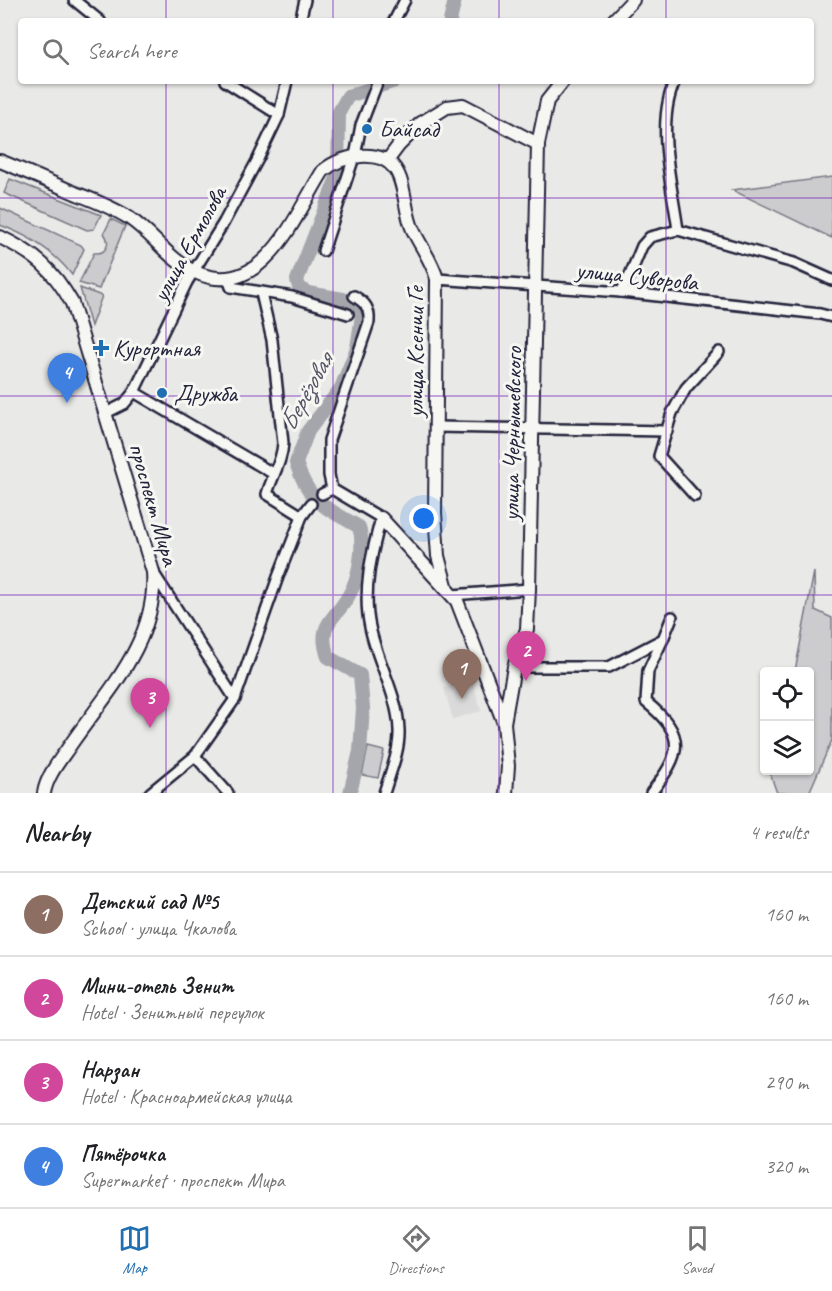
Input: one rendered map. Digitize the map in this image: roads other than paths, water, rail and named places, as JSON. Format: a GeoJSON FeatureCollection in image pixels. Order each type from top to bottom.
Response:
{"type":"FeatureCollection","features":[{"type":"Feature","properties":{"kind":"street"},"geometry":{"type":"LineString","coordinates":[[74,0],[96,18]]}},
{"type":"Feature","properties":{"kind":"street"},"geometry":{"type":"LineString","coordinates":[[301,18],[305,0]]}},
{"type":"Feature","properties":{"kind":"street"},"geometry":{"type":"LineString","coordinates":[[396,18],[405,0]]}},
{"type":"Feature","properties":{"kind":"street"},"geometry":{"type":"LineString","coordinates":[[616,18],[633,0]]}},
{"type":"Feature","properties":{"kind":"street"},"geometry":{"type":"LineString","coordinates":[[230,84],[279,115]]}},
{"type":"Feature","properties":{"kind":"street","name":"улица Ермолова"},"geometry":{"type":"LineString","coordinates":[[106,412],[124,404],[134,392],[188,282],[230,211],[279,115],[286,84]]}},
{"type":"Feature","properties":{"kind":"street"},"geometry":{"type":"LineString","coordinates":[[323,251],[361,126],[377,84]]}},
{"type":"Feature","properties":{"kind":"street","name":"улица Чернышевского"},"geometry":{"type":"LineString","coordinates":[[504,723],[514,667],[526,629],[529,589],[537,285],[538,144],[547,101],[561,84]]}},
{"type":"Feature","properties":{"kind":"street"},"geometry":{"type":"LineString","coordinates":[[674,84],[665,114],[665,137],[678,230]]}},
{"type":"Feature","properties":{"kind":"street"},"geometry":{"type":"LineString","coordinates":[[0,161],[114,209],[139,225],[168,254],[195,272],[215,278],[228,278],[259,265],[271,254],[323,171],[331,164],[351,157],[376,157],[387,161],[421,123],[447,107],[463,105],[538,144]]}},
{"type":"Feature","properties":{"kind":"street","name":"улица Ксении Ге"},"geometry":{"type":"LineString","coordinates":[[387,161],[401,176],[412,229],[438,279],[436,540],[441,571],[450,592]]}},
{"type":"Feature","properties":{"kind":"street"},"geometry":{"type":"LineString","coordinates":[[621,292],[642,246],[650,237],[678,230],[794,262],[832,280]]}},
{"type":"Feature","properties":{"kind":"street","name":"проспект Мира"},"geometry":{"type":"LineString","coordinates":[[0,237],[39,259],[63,286],[72,303],[153,572],[152,605],[147,626],[139,643],[122,674],[54,768],[45,793]]}},
{"type":"Feature","properties":{"kind":"street"},"geometry":{"type":"LineString","coordinates":[[228,278],[231,287],[292,297],[348,314]]}},
{"type":"Feature","properties":{"kind":"street","name":"улица Суворова"},"geometry":{"type":"LineString","coordinates":[[438,279],[621,292],[832,317]]}},
{"type":"Feature","properties":{"kind":"street"},"geometry":{"type":"LineString","coordinates":[[261,293],[272,340],[282,432],[282,457],[267,494],[302,516]]}},
{"type":"Feature","properties":{"kind":"street"},"geometry":{"type":"LineString","coordinates":[[354,296],[367,307],[370,314],[329,440],[329,475],[332,489],[381,518],[457,601],[504,723],[508,766],[506,793]]}},
{"type":"Feature","properties":{"kind":"street"},"geometry":{"type":"LineString","coordinates":[[696,496],[659,456],[672,413],[686,388],[719,352]]}},
{"type":"Feature","properties":{"kind":"street"},"geometry":{"type":"LineString","coordinates":[[134,392],[274,474]]}},
{"type":"Feature","properties":{"kind":"street"},"geometry":{"type":"LineString","coordinates":[[436,427],[667,431]]}},
{"type":"Feature","properties":{"kind":"street"},"geometry":{"type":"LineString","coordinates":[[322,494],[332,489]]}},
{"type":"Feature","properties":{"kind":"street"},"geometry":{"type":"LineString","coordinates":[[150,793],[195,756],[235,699],[302,516],[311,504]]}},
{"type":"Feature","properties":{"kind":"street"},"geometry":{"type":"LineString","coordinates":[[381,518],[374,544],[367,593],[370,627],[397,714],[399,730],[398,742],[384,793]]}},
{"type":"Feature","properties":{"kind":"street"},"geometry":{"type":"LineString","coordinates":[[153,572],[235,699]]}},
{"type":"Feature","properties":{"kind":"street"},"geometry":{"type":"LineString","coordinates":[[450,592],[529,589]]}},
{"type":"Feature","properties":{"kind":"street"},"geometry":{"type":"LineString","coordinates":[[651,793],[676,756],[675,741],[669,726],[660,714],[646,702],[648,671],[672,617]]}},
{"type":"Feature","properties":{"kind":"street"},"geometry":{"type":"LineString","coordinates":[[514,667],[609,667],[663,639]]}},
{"type":"Feature","properties":{"kind":"street"},"geometry":{"type":"LineString","coordinates":[[195,756],[228,793]]}},
{"type":"Feature","properties":{"kind":"waterway","name":"Берёзовая"},"geometry":{"type":"LineString","coordinates":[[451,18],[455,0]]}},
{"type":"Feature","properties":{"kind":"waterway","name":"Берёзовая"},"geometry":{"type":"LineString","coordinates":[[350,793],[360,751],[363,708],[360,675],[328,657],[324,636],[329,622],[344,603],[356,580],[361,552],[361,534],[359,527],[327,508],[313,496],[301,477],[296,463],[308,431],[341,388],[357,348],[363,309],[343,299],[308,293],[299,287],[297,280],[338,175],[339,112],[348,96],[386,84]]}},
{"type":"Feature","properties":{"kind":"place","name":"Байсад"},"geometry":{"type":"Point","coordinates":[367,129]}},
{"type":"Feature","properties":{"kind":"place","name":"Курортная"},"geometry":{"type":"Point","coordinates":[101,348]}},
{"type":"Feature","properties":{"kind":"place","name":"Дружба"},"geometry":{"type":"Point","coordinates":[162,393]}},
{"type":"Feature","properties":{"kind":"place","name":"Пятёрочка"},"geometry":{"type":"Point","coordinates":[67,403]}},
{"type":"Feature","properties":{"kind":"place","name":"Мини-отель Зенит"},"geometry":{"type":"Point","coordinates":[526,681]}},
{"type":"Feature","properties":{"kind":"place","name":"Детский сад №5"},"geometry":{"type":"Point","coordinates":[462,699]}},
{"type":"Feature","properties":{"kind":"place","name":"Нарзан"},"geometry":{"type":"Point","coordinates":[150,728]}}]}
